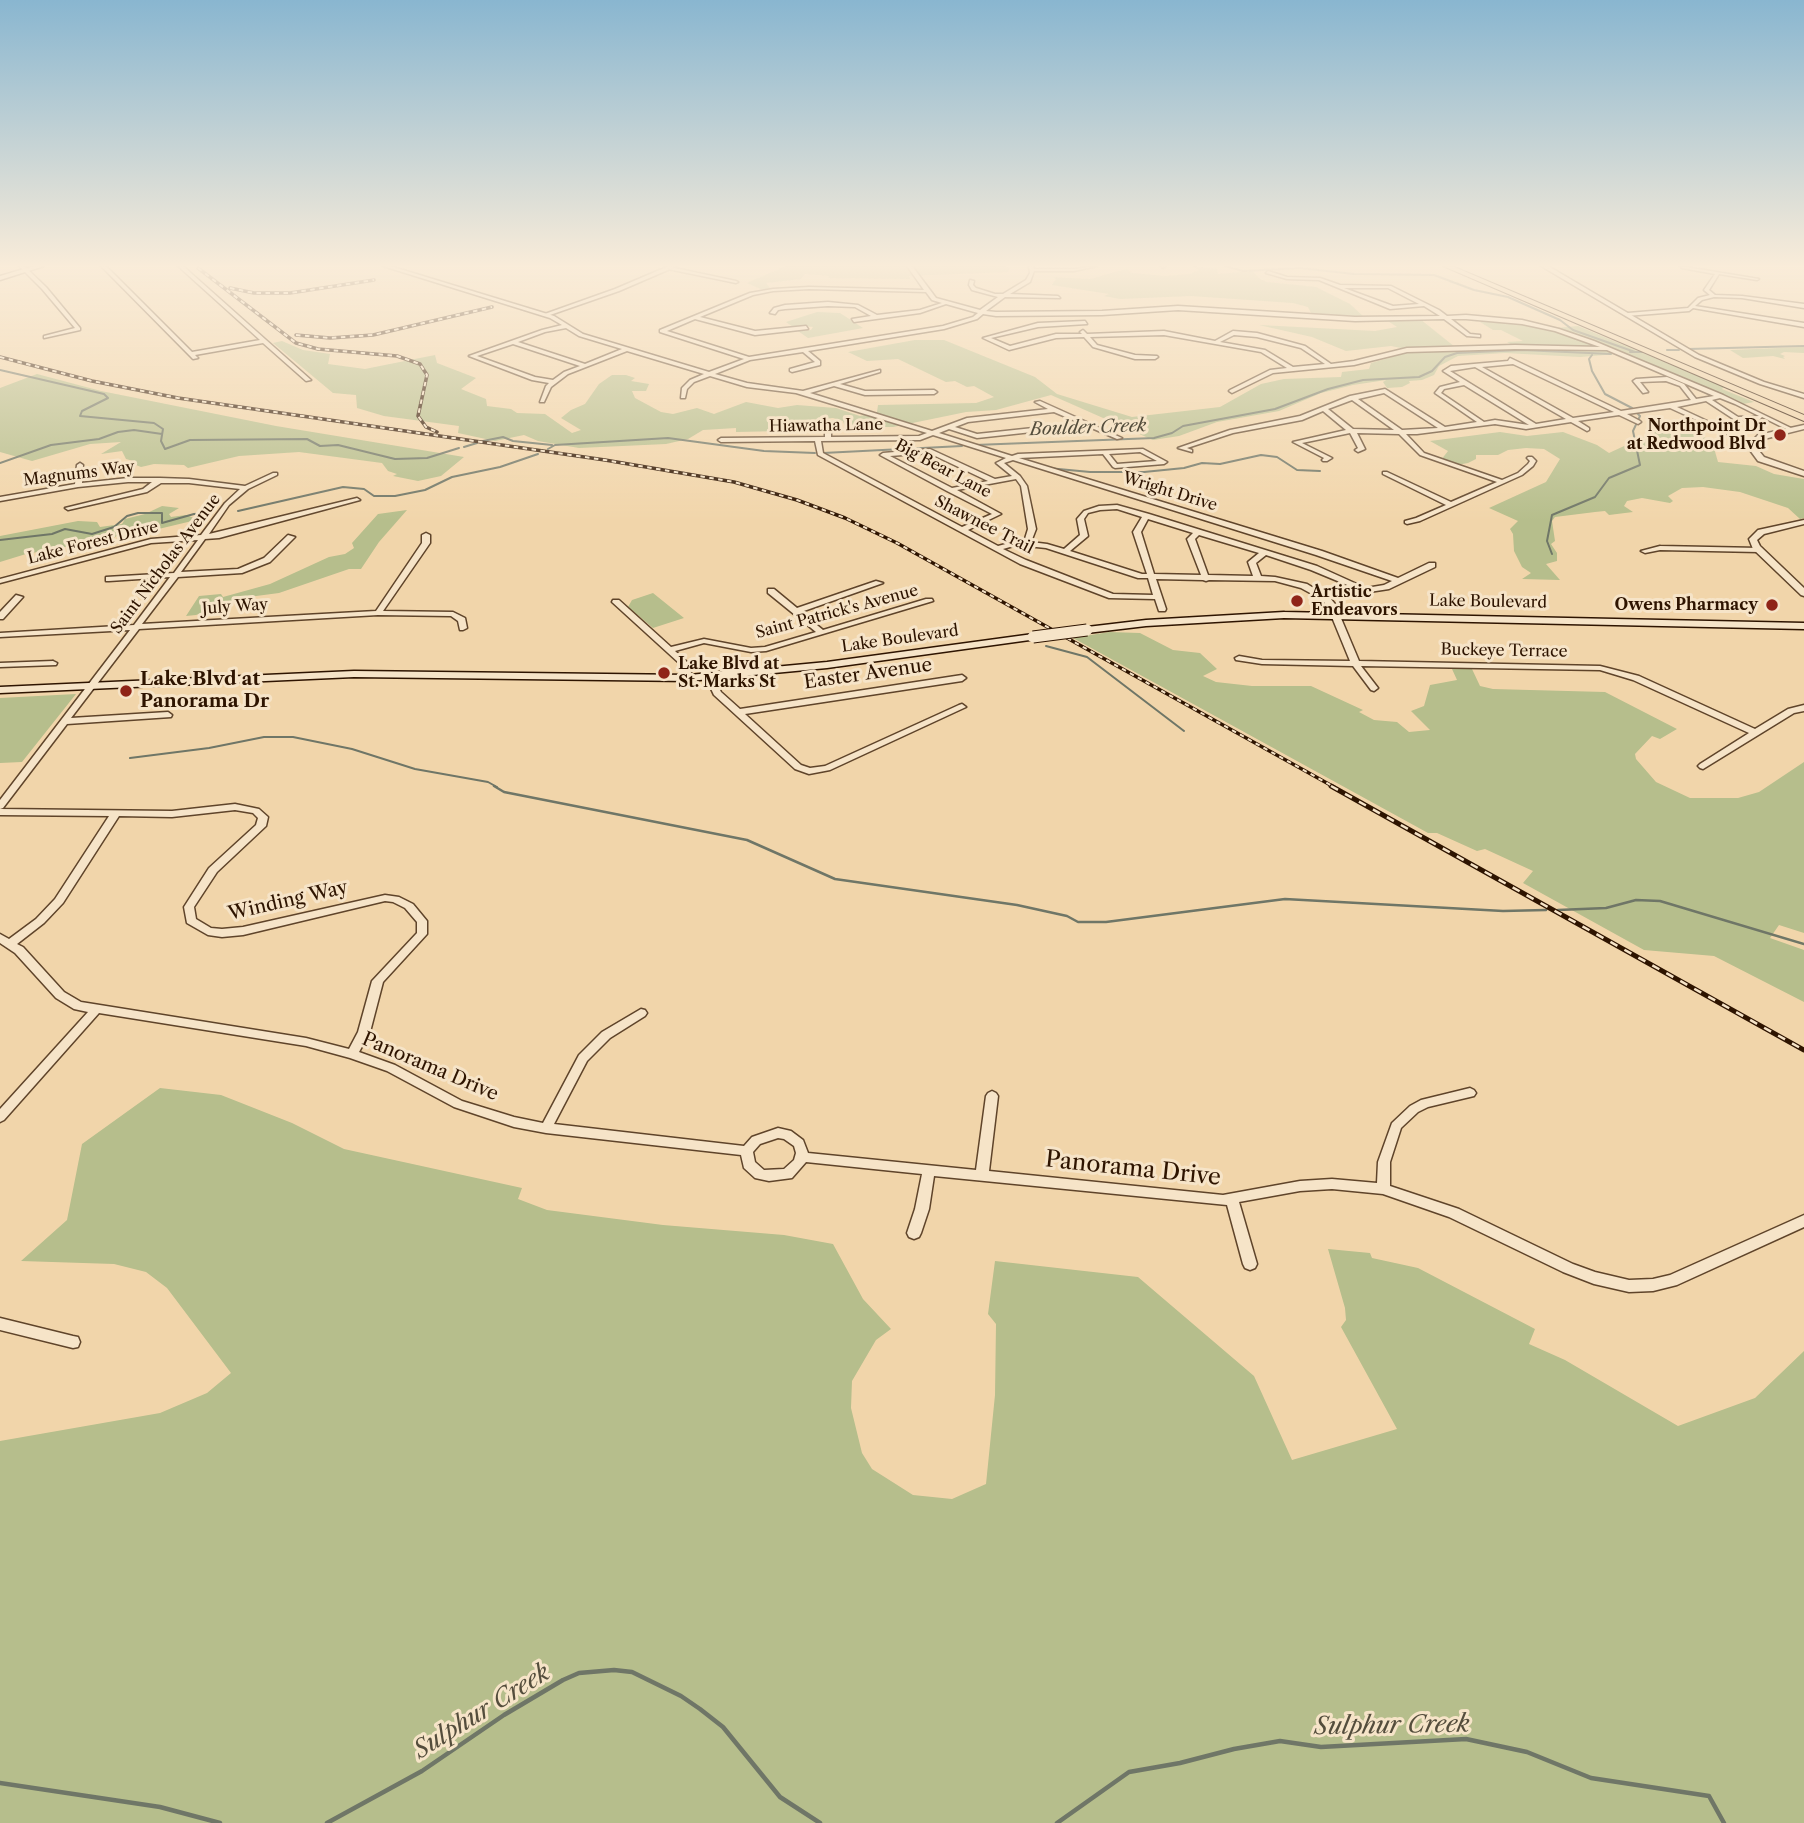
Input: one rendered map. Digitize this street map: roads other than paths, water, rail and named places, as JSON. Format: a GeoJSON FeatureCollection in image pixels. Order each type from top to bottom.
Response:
{"type":"FeatureCollection","features":[{"type":"Feature","properties":{"kind":"main road"},"geometry":{"type":"LineString","coordinates":[[1646,351],[1804,418]]}},
{"type":"Feature","properties":{"kind":"main road"},"geometry":{"type":"LineString","coordinates":[[1661,351],[1804,411]]}},
{"type":"Feature","properties":{"kind":"main road","name":"Lake Boulevard"},"geometry":{"type":"LineString","coordinates":[[0,690],[354,674],[688,678],[827,665],[1087,630],[1222,618],[1336,615],[1804,626]]}},
{"type":"Feature","properties":{"kind":"street"},"geometry":{"type":"LineString","coordinates":[[188,351],[193,356],[217,351]]}},
{"type":"Feature","properties":{"kind":"street"},"geometry":{"type":"LineString","coordinates":[[276,351],[309,380]]}},
{"type":"Feature","properties":{"kind":"street"},"geometry":{"type":"LineString","coordinates":[[486,351],[472,356],[534,379],[553,382]]}},
{"type":"Feature","properties":{"kind":"street"},"geometry":{"type":"LineString","coordinates":[[541,351],[584,365]]}},
{"type":"Feature","properties":{"kind":"street"},"geometry":{"type":"LineString","coordinates":[[542,401],[553,382],[584,365],[621,351]]}},
{"type":"Feature","properties":{"kind":"street","name":"Wright Drive"},"geometry":{"type":"LineString","coordinates":[[634,351],[747,385],[803,393],[844,405],[932,435],[1320,553],[1399,581]]}},
{"type":"Feature","properties":{"kind":"street"},"geometry":{"type":"LineString","coordinates":[[724,351],[749,359]]}},
{"type":"Feature","properties":{"kind":"street"},"geometry":{"type":"LineString","coordinates":[[683,397],[685,386],[708,374],[749,359],[792,351]]}},
{"type":"Feature","properties":{"kind":"street"},"geometry":{"type":"LineString","coordinates":[[792,370],[818,365],[816,359],[806,351]]}},
{"type":"Feature","properties":{"kind":"street"},"geometry":{"type":"LineString","coordinates":[[1112,351],[1135,357],[1155,357]]}},
{"type":"Feature","properties":{"kind":"street"},"geometry":{"type":"LineString","coordinates":[[1264,351],[1291,368]]}},
{"type":"Feature","properties":{"kind":"street"},"geometry":{"type":"LineString","coordinates":[[1309,351],[1331,366]]}},
{"type":"Feature","properties":{"kind":"street"},"geometry":{"type":"LineString","coordinates":[[1232,391],[1245,387],[1266,373],[1291,368],[1354,363],[1403,351]]}},
{"type":"Feature","properties":{"kind":"street"},"geometry":{"type":"LineString","coordinates":[[1615,351],[1790,429]]}},
{"type":"Feature","properties":{"kind":"street"},"geometry":{"type":"LineString","coordinates":[[1690,351],[1762,383],[1804,396]]}},
{"type":"Feature","properties":{"kind":"street"},"geometry":{"type":"LineString","coordinates":[[1504,357],[1638,422]]}},
{"type":"Feature","properties":{"kind":"street"},"geometry":{"type":"LineString","coordinates":[[1514,362],[1449,368],[1446,372],[1535,426]]}},
{"type":"Feature","properties":{"kind":"street"},"geometry":{"type":"LineString","coordinates":[[1477,366],[1587,429]]}},
{"type":"Feature","properties":{"kind":"street"},"geometry":{"type":"LineString","coordinates":[[803,393],[878,371]]}},
{"type":"Feature","properties":{"kind":"street"},"geometry":{"type":"LineString","coordinates":[[1451,385],[1457,378]]}},
{"type":"Feature","properties":{"kind":"street"},"geometry":{"type":"LineString","coordinates":[[1646,392],[1636,381],[1667,379],[1682,385],[1695,402]]}},
{"type":"Feature","properties":{"kind":"street"},"geometry":{"type":"LineString","coordinates":[[1464,383],[1438,391],[1439,395],[1482,424]]}},
{"type":"Feature","properties":{"kind":"street"},"geometry":{"type":"LineString","coordinates":[[835,384],[865,393],[934,393]]}},
{"type":"Feature","properties":{"kind":"street"},"geometry":{"type":"LineString","coordinates":[[1190,451],[1181,448],[1232,431],[1302,418],[1352,397],[1385,391],[1444,429]]}},
{"type":"Feature","properties":{"kind":"street"},"geometry":{"type":"LineString","coordinates":[[1325,460],[1329,458],[1296,442],[1352,430],[1402,433],[1495,422],[1518,427],[1535,426],[1721,396]]}},
{"type":"Feature","properties":{"kind":"street"},"geometry":{"type":"LineString","coordinates":[[1352,397],[1402,433],[1416,450],[1430,458],[1503,482]]}},
{"type":"Feature","properties":{"kind":"street"},"geometry":{"type":"LineString","coordinates":[[1707,399],[1737,419],[1759,418]]}},
{"type":"Feature","properties":{"kind":"street"},"geometry":{"type":"LineString","coordinates":[[1038,402],[1119,438]]}},
{"type":"Feature","properties":{"kind":"street"},"geometry":{"type":"LineString","coordinates":[[1671,406],[1731,434]]}},
{"type":"Feature","properties":{"kind":"street"},"geometry":{"type":"LineString","coordinates":[[1324,409],[1352,430],[1362,449],[1357,450]]}},
{"type":"Feature","properties":{"kind":"street"},"geometry":{"type":"LineString","coordinates":[[932,435],[967,420],[1054,410]]}},
{"type":"Feature","properties":{"kind":"street"},"geometry":{"type":"LineString","coordinates":[[828,423],[828,440]]}},
{"type":"Feature","properties":{"kind":"street"},"geometry":{"type":"LineString","coordinates":[[950,427],[980,436],[1087,424]]}},
{"type":"Feature","properties":{"kind":"street"},"geometry":{"type":"LineString","coordinates":[[1804,427],[1756,439],[1751,448],[1761,459],[1804,474]]}},
{"type":"Feature","properties":{"kind":"street","name":"Hiawatha Lane"},"geometry":{"type":"LineString","coordinates":[[720,440],[918,438],[932,435]]}},
{"type":"Feature","properties":{"kind":"street","name":"Shawnee Trail"},"geometry":{"type":"LineString","coordinates":[[818,440],[820,454],[1023,562],[1112,596],[1158,597]]}},
{"type":"Feature","properties":{"kind":"street"},"geometry":{"type":"LineString","coordinates":[[1027,543],[1032,529],[1024,486],[1018,477],[999,465],[1008,458],[1105,452],[1144,451],[1164,462],[1115,466],[1105,452]]}},
{"type":"Feature","properties":{"kind":"street","name":"Big Bear Lane"},"geometry":{"type":"LineString","coordinates":[[963,529],[998,514],[883,455],[933,452],[992,480]]}},
{"type":"Feature","properties":{"kind":"street"},"geometry":{"type":"LineString","coordinates":[[1407,522],[1418,520],[1503,482],[1530,467],[1533,461],[1530,458]]}},
{"type":"Feature","properties":{"kind":"street"},"geometry":{"type":"LineString","coordinates":[[78,485],[80,465]]}},
{"type":"Feature","properties":{"kind":"street"},"geometry":{"type":"LineString","coordinates":[[1385,473],[1451,505]]}},
{"type":"Feature","properties":{"kind":"street","name":"Saint Nicholas Avenue"},"geometry":{"type":"LineString","coordinates":[[91,685],[227,504],[246,488],[275,474]]}},
{"type":"Feature","properties":{"kind":"street"},"geometry":{"type":"LineString","coordinates":[[949,490],[1018,477]]}},
{"type":"Feature","properties":{"kind":"street"},"geometry":{"type":"LineString","coordinates":[[68,508],[135,495],[151,488],[160,480]]}},
{"type":"Feature","properties":{"kind":"street","name":"Magnums Way"},"geometry":{"type":"LineString","coordinates":[[0,499],[78,485],[160,480],[246,488]]}},
{"type":"Feature","properties":{"kind":"street","name":"Lake Forest Drive"},"geometry":{"type":"LineString","coordinates":[[0,581],[151,541],[233,532],[357,500]]}},
{"type":"Feature","properties":{"kind":"street"},"geometry":{"type":"LineString","coordinates":[[1067,550],[1084,536],[1080,519],[1089,510],[1117,507],[1327,573],[1355,585]]}},
{"type":"Feature","properties":{"kind":"street"},"geometry":{"type":"LineString","coordinates":[[1147,515],[1137,532],[1162,609]]}},
{"type":"Feature","properties":{"kind":"street"},"geometry":{"type":"LineString","coordinates":[[1804,522],[1758,533],[1753,539],[1759,550],[1804,593]]}},
{"type":"Feature","properties":{"kind":"street"},"geometry":{"type":"LineString","coordinates":[[1198,532],[1191,539],[1206,579]]}},
{"type":"Feature","properties":{"kind":"street"},"geometry":{"type":"LineString","coordinates":[[378,613],[426,543],[426,535]]}},
{"type":"Feature","properties":{"kind":"street"},"geometry":{"type":"LineString","coordinates":[[109,579],[227,573],[249,568],[268,560],[291,537]]}},
{"type":"Feature","properties":{"kind":"street"},"geometry":{"type":"LineString","coordinates":[[997,548],[1027,543],[1067,550],[1138,575],[1280,580],[1304,586],[1324,597],[1336,615],[1356,665],[1374,688]]}},
{"type":"Feature","properties":{"kind":"street"},"geometry":{"type":"LineString","coordinates":[[1647,550],[1759,550]]}},
{"type":"Feature","properties":{"kind":"street"},"geometry":{"type":"LineString","coordinates":[[1258,579],[1252,562],[1264,553]]}},
{"type":"Feature","properties":{"kind":"street"},"geometry":{"type":"LineString","coordinates":[[1324,597],[1379,589],[1432,565]]}},
{"type":"Feature","properties":{"kind":"street"},"geometry":{"type":"LineString","coordinates":[[1304,586],[1327,573]]}},
{"type":"Feature","properties":{"kind":"street"},"geometry":{"type":"LineString","coordinates":[[796,611],[879,583]]}},
{"type":"Feature","properties":{"kind":"street"},"geometry":{"type":"LineString","coordinates":[[771,591],[822,633]]}},
{"type":"Feature","properties":{"kind":"street"},"geometry":{"type":"LineString","coordinates":[[0,617],[19,597]]}},
{"type":"Feature","properties":{"kind":"street","name":"Saint Patrick's Avenue"},"geometry":{"type":"LineString","coordinates":[[669,650],[709,641],[760,650],[929,601]]}},
{"type":"Feature","properties":{"kind":"street"},"geometry":{"type":"LineString","coordinates":[[616,602],[683,662],[688,678]]}},
{"type":"Feature","properties":{"kind":"street","name":"July Way"},"geometry":{"type":"LineString","coordinates":[[0,635],[378,613],[453,614],[462,620],[463,628]]}},
{"type":"Feature","properties":{"kind":"street","name":"Buckeye Terrace"},"geometry":{"type":"LineString","coordinates":[[1239,657],[1262,662],[1356,665],[1445,663],[1600,668],[1636,678],[1756,733]]}},
{"type":"Feature","properties":{"kind":"street"},"geometry":{"type":"LineString","coordinates":[[0,665],[52,663]]}},
{"type":"Feature","properties":{"kind":"street"},"geometry":{"type":"LineString","coordinates":[[709,676],[715,691],[798,767],[808,771],[827,768],[962,707]]}},
{"type":"Feature","properties":{"kind":"street","name":"Easter Avenue"},"geometry":{"type":"LineString","coordinates":[[738,712],[962,678]]}},
{"type":"Feature","properties":{"kind":"street"},"geometry":{"type":"LineString","coordinates":[[0,806],[91,685]]}},
{"type":"Feature","properties":{"kind":"street"},"geometry":{"type":"LineString","coordinates":[[1703,766],[1791,711],[1804,708]]}},
{"type":"Feature","properties":{"kind":"street"},"geometry":{"type":"LineString","coordinates":[[65,721],[168,715]]}},
{"type":"Feature","properties":{"kind":"street","name":"Winding Way"},"geometry":{"type":"LineString","coordinates":[[0,812],[172,814],[235,807],[251,809],[262,815],[260,828],[214,870],[189,906],[191,921],[208,931],[243,932],[385,898],[399,900],[416,912],[422,921],[422,934],[378,981],[363,1032],[352,1054]]}},
{"type":"Feature","properties":{"kind":"street"},"geometry":{"type":"LineString","coordinates":[[5,940],[34,926],[59,901],[116,813]]}},
{"type":"Feature","properties":{"kind":"street","name":"Panorama Drive"},"geometry":{"type":"LineString","coordinates":[[5,940],[68,1002],[95,1010],[201,1024],[306,1042],[352,1054],[375,1061],[482,1114],[546,1128],[747,1151]]}},
{"type":"Feature","properties":{"kind":"street"},"geometry":{"type":"LineString","coordinates":[[0,1117],[95,1010]]}},
{"type":"Feature","properties":{"kind":"street"},"geometry":{"type":"LineString","coordinates":[[546,1128],[576,1068],[589,1051],[606,1035],[641,1013]]}},
{"type":"Feature","properties":{"kind":"street"},"geometry":{"type":"LineString","coordinates":[[1382,1189],[1384,1162],[1396,1126],[1425,1103],[1470,1093]]}},
{"type":"Feature","properties":{"kind":"street"},"geometry":{"type":"LineString","coordinates":[[982,1175],[992,1096]]}},
{"type":"Feature","properties":{"kind":"street"},"geometry":{"type":"LineString","coordinates":[[778,1133],[787,1134],[799,1143],[802,1157],[787,1174],[769,1176],[753,1170],[747,1151],[756,1140],[778,1133]]}},
{"type":"Feature","properties":{"kind":"street","name":"Panorama Drive"},"geometry":{"type":"LineString","coordinates":[[802,1157],[1231,1200],[1300,1186],[1332,1184],[1382,1189],[1454,1213],[1568,1268],[1594,1278],[1629,1286],[1672,1281],[1804,1221]]}},
{"type":"Feature","properties":{"kind":"street"},"geometry":{"type":"LineString","coordinates":[[914,1233],[922,1209],[929,1170]]}},
{"type":"Feature","properties":{"kind":"street"},"geometry":{"type":"LineString","coordinates":[[1231,1200],[1250,1264]]}},
{"type":"Feature","properties":{"kind":"street"},"geometry":{"type":"LineString","coordinates":[[0,1324],[73,1342]]}},
{"type":"Feature","properties":{"kind":"waterway","name":"Boulder Creek"},"geometry":{"type":"LineString","coordinates":[[975,445],[1154,438],[1172,433],[1183,426],[1275,409],[1328,389],[1363,380],[1419,377],[1432,371],[1445,357],[1457,353],[1499,351]]}},
{"type":"Feature","properties":{"kind":"waterway","name":"Boulder Creek"},"geometry":{"type":"LineString","coordinates":[[1546,351],[1611,354]]}},
{"type":"Feature","properties":{"kind":"waterway","name":"Boulder Creek"},"geometry":{"type":"LineString","coordinates":[[1630,352],[1635,352]]}},
{"type":"Feature","properties":{"kind":"waterway","name":"Boulder Creek"},"geometry":{"type":"LineString","coordinates":[[1635,352],[1642,352]]}},
{"type":"Feature","properties":{"kind":"waterway"},"geometry":{"type":"LineString","coordinates":[[1552,554],[1547,541],[1552,515],[1595,497],[1609,478],[1640,465],[1633,431],[1640,416],[1632,408],[1605,394],[1592,371],[1589,359],[1592,355]]}},
{"type":"Feature","properties":{"kind":"waterway","name":"Boulder Creek"},"geometry":{"type":"LineString","coordinates":[[0,370],[104,394],[108,398],[82,411],[80,416],[154,423],[163,429],[161,441],[165,449],[190,440],[307,439],[320,446],[338,445],[395,459],[427,458],[459,448]]}},
{"type":"Feature","properties":{"kind":"waterway"},"geometry":{"type":"LineString","coordinates":[[0,463],[51,445],[99,439],[118,432],[134,430],[162,434]]}},
{"type":"Feature","properties":{"kind":"waterway","name":"Boulder Creek"},"geometry":{"type":"LineString","coordinates":[[483,441],[503,437],[513,441],[552,445]]}},
{"type":"Feature","properties":{"kind":"waterway","name":"Boulder Creek"},"geometry":{"type":"LineString","coordinates":[[548,449],[555,445],[668,438],[764,451],[815,453]]}},
{"type":"Feature","properties":{"kind":"waterway","name":"Boulder Creek"},"geometry":{"type":"LineString","coordinates":[[464,447],[477,443]]}},
{"type":"Feature","properties":{"kind":"waterway","name":"Boulder Creek"},"geometry":{"type":"LineString","coordinates":[[823,453],[962,446]]}},
{"type":"Feature","properties":{"kind":"waterway"},"geometry":{"type":"LineString","coordinates":[[238,511],[343,487],[364,489],[374,496],[395,496],[425,490],[452,477],[500,467],[538,454]]}},
{"type":"Feature","properties":{"kind":"waterway"},"geometry":{"type":"LineString","coordinates":[[1048,468],[1090,472],[1144,472],[1184,468],[1202,463],[1220,464],[1261,455],[1277,457],[1297,470],[1320,471]]}},
{"type":"Feature","properties":{"kind":"waterway"},"geometry":{"type":"LineString","coordinates":[[0,540],[52,534],[65,529],[92,534],[114,527],[127,516],[138,513],[162,513],[162,523],[194,514],[209,513]]}},
{"type":"Feature","properties":{"kind":"waterway"},"geometry":{"type":"LineString","coordinates":[[1046,646],[1087,657],[1184,731]]}},
{"type":"Feature","properties":{"kind":"waterway"},"geometry":{"type":"LineString","coordinates":[[130,758],[209,748],[264,737],[293,737],[352,749],[415,769],[488,782],[497,787]]}},
{"type":"Feature","properties":{"kind":"waterway"},"geometry":{"type":"LineString","coordinates":[[494,786],[504,792],[747,840],[835,879],[1017,905],[1067,916],[1078,922],[1106,922],[1285,899],[1503,911],[1546,910]]}},
{"type":"Feature","properties":{"kind":"waterway"},"geometry":{"type":"LineString","coordinates":[[1558,910],[1606,908],[1636,900],[1660,901],[1804,944]]}},
{"type":"Feature","properties":{"kind":"waterway","name":"Sulphur Creek"},"geometry":{"type":"LineString","coordinates":[[327,1823],[422,1771],[504,1715],[563,1680],[579,1673],[614,1670],[632,1672],[681,1696],[700,1709],[723,1727],[780,1797],[820,1823]]}},
{"type":"Feature","properties":{"kind":"waterway","name":"Sulphur Creek"},"geometry":{"type":"LineString","coordinates":[[1057,1823],[1129,1772],[1180,1763],[1234,1749],[1280,1741],[1321,1747],[1466,1739],[1527,1752],[1591,1778],[1709,1796],[1724,1823]]}},
{"type":"Feature","properties":{"kind":"waterway","name":"Sulphur Creek"},"geometry":{"type":"LineString","coordinates":[[0,1783],[160,1807],[220,1823]]}},
{"type":"Feature","properties":{"kind":"railway"},"geometry":{"type":"LineString","coordinates":[[341,351],[397,356],[420,364],[427,375],[418,416],[426,427],[437,432]]}},
{"type":"Feature","properties":{"kind":"railway"},"geometry":{"type":"LineString","coordinates":[[0,357],[92,381],[178,398],[605,460],[734,482],[797,500],[845,518],[897,543],[1051,629]]}},
{"type":"Feature","properties":{"kind":"railway"},"geometry":{"type":"LineString","coordinates":[[1067,638],[1334,787]]}},
{"type":"Feature","properties":{"kind":"railway"},"geometry":{"type":"LineString","coordinates":[[1331,786],[1804,1050]]}},
{"type":"Feature","properties":{"kind":"place","name":"Northpoint Dr at Redwood Blvd"},"geometry":{"type":"Point","coordinates":[1780,435]}},
{"type":"Feature","properties":{"kind":"place","name":"Artistic Endeavors"},"geometry":{"type":"Point","coordinates":[1297,601]}},
{"type":"Feature","properties":{"kind":"place","name":"Owens Pharmacy"},"geometry":{"type":"Point","coordinates":[1772,605]}},
{"type":"Feature","properties":{"kind":"place","name":"Lake Blvd at St. Marks St"},"geometry":{"type":"Point","coordinates":[664,673]}},
{"type":"Feature","properties":{"kind":"place","name":"Lake Blvd at Panorama Dr"},"geometry":{"type":"Point","coordinates":[126,691]}}]}
